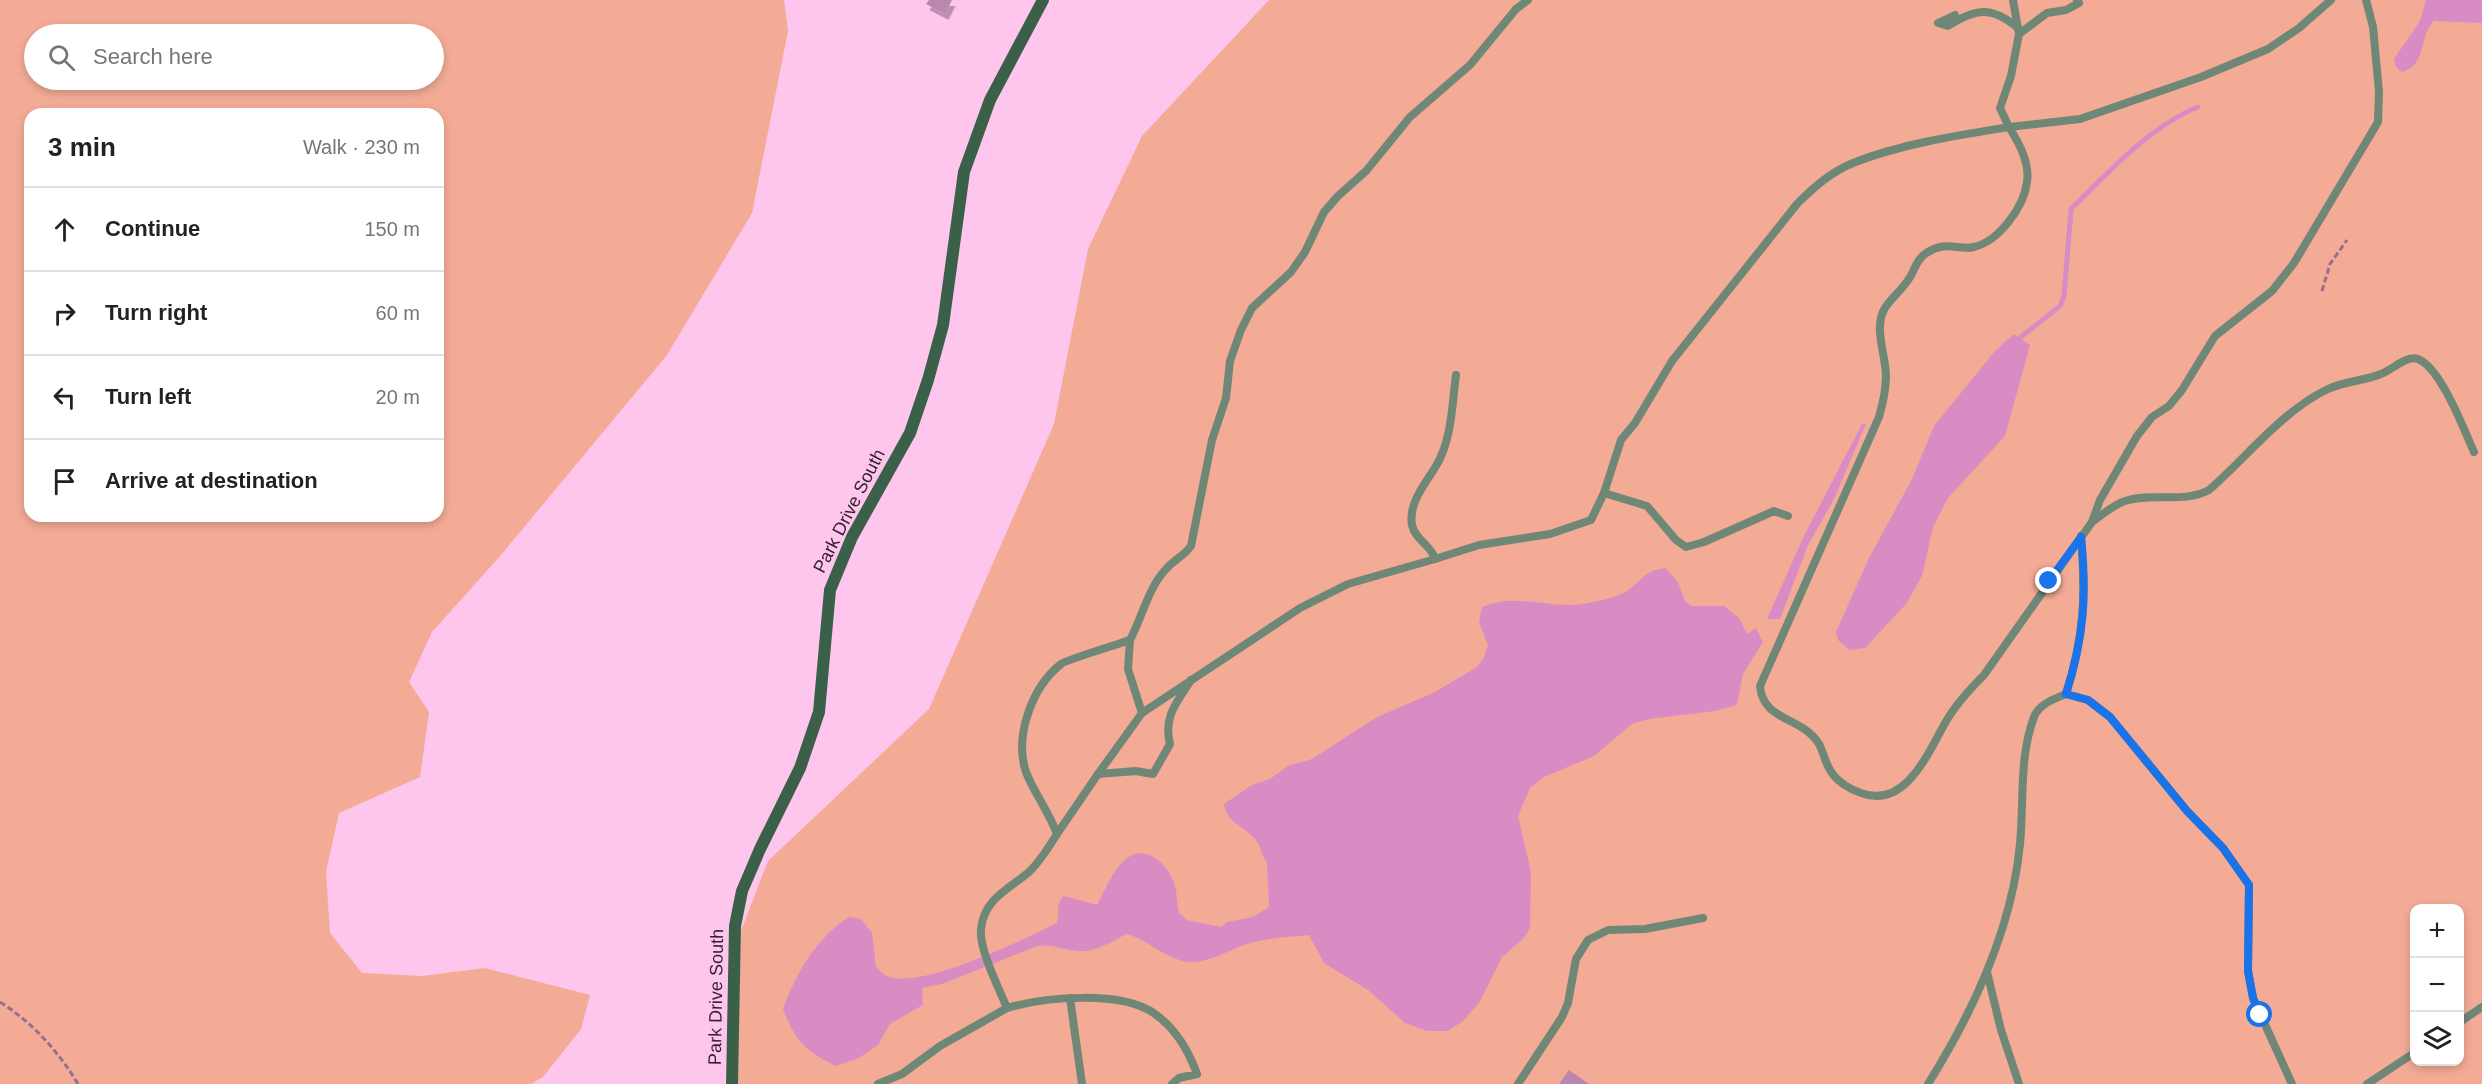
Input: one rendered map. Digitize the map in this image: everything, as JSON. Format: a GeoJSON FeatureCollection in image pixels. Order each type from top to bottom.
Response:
{"type":"FeatureCollection","features":[{"type":"Feature","properties":{"kind":"street","name":"Park Drive South"},"geometry":{"type":"LineString","coordinates":[[732,1084],[735,926],[742,891],[800,768],[819,712],[830,590],[852,537],[910,433],[928,380],[943,325],[964,172],[990,100],[1043,0]]}},
{"type":"Feature","properties":{"kind":"lane"},"geometry":{"type":"LineString","coordinates":[[1142,713],[1128,669],[1130,640],[1155,585],[1167,567],[1182,558],[1191,546],[1212,440],[1226,398],[1230,361],[1252,308],[1291,272],[1305,252],[1324,212],[1338,196],[1366,171],[1410,117],[1463,71],[1516,9],[1528,0]]}},
{"type":"Feature","properties":{"kind":"lane"},"geometry":{"type":"LineString","coordinates":[[2013,0],[2018,31],[2011,76],[2000,108],[2025,156],[2028,182],[2018,206],[2004,226],[1988,241],[1972,248],[1954,245],[1926,253],[1916,263],[1910,279],[1884,309],[1881,333],[1885,352],[1886,396],[1879,417],[1760,686],[1761,699],[1770,710],[1810,733],[1819,744],[1829,768],[1839,780],[1857,792],[1874,798],[1893,793],[1913,777],[1930,754],[1944,725],[1963,696],[1984,675],[2092,522],[2100,500],[2137,436],[2152,417],[2169,406],[2182,390],[2215,336],[2272,291],[2294,264],[2378,122],[2379,92],[2373,27],[2366,0]]}},
{"type":"Feature","properties":{"kind":"lane"},"geometry":{"type":"LineString","coordinates":[[2066,10],[2070,0]]}},
{"type":"Feature","properties":{"kind":"lane"},"geometry":{"type":"LineString","coordinates":[[2018,31],[2047,13],[2066,10],[2079,3],[2077,0]]}},
{"type":"Feature","properties":{"kind":"lane"},"geometry":{"type":"LineString","coordinates":[[1007,1008],[986,952],[981,930],[988,906],[1008,885],[1029,872],[1044,855],[1142,713],[1300,608],[1348,584],[1479,545],[1550,534],[1590,520],[1604,493],[1621,440],[1635,423],[1672,361],[1797,204],[1821,181],[1853,163],[1908,147],[2009,127],[2080,119],[2201,77],[2268,49],[2299,28],[2331,0]]}},
{"type":"Feature","properties":{"kind":"lane"},"geometry":{"type":"LineString","coordinates":[[1954,15],[1938,23],[1947,26],[1980,12],[2002,14],[2018,31]]}},
{"type":"Feature","properties":{"kind":"lane"},"geometry":{"type":"LineString","coordinates":[[2092,522],[2122,501],[2135,498],[2197,496],[2209,490],[2281,423],[2313,397],[2330,388],[2380,375],[2410,358],[2419,359],[2430,368],[2444,390],[2474,453]]}},
{"type":"Feature","properties":{"kind":"lane"},"geometry":{"type":"LineString","coordinates":[[1435,559],[1434,553],[1420,540],[1412,525],[1414,505],[1438,464],[1448,436],[1456,375]]}},
{"type":"Feature","properties":{"kind":"lane"},"geometry":{"type":"LineString","coordinates":[[1604,493],[1647,506],[1686,547],[1704,542],[1773,511],[1788,516]]}},
{"type":"Feature","properties":{"kind":"lane"},"geometry":{"type":"LineString","coordinates":[[2066,694],[2082,633],[2085,581],[2081,537]]}},
{"type":"Feature","properties":{"kind":"lane"},"geometry":{"type":"LineString","coordinates":[[1057,834],[1026,774],[1022,754],[1024,730],[1037,692],[1062,662],[1130,640]]}},
{"type":"Feature","properties":{"kind":"lane"},"geometry":{"type":"LineString","coordinates":[[1098,774],[1136,771],[1153,774],[1170,744],[1166,729],[1171,712],[1193,677]]}},
{"type":"Feature","properties":{"kind":"lane"},"geometry":{"type":"LineString","coordinates":[[1928,1084],[1987,972],[2003,930],[2020,845],[2024,774],[2035,714],[2044,704],[2066,694],[2088,700],[2110,717],[2187,811],[2223,848],[2249,885],[2248,971],[2253,998],[2292,1084]]}},
{"type":"Feature","properties":{"kind":"lane"},"geometry":{"type":"LineString","coordinates":[[1518,1084],[1562,1017],[1568,1003],[1576,959],[1588,940],[1608,930],[1644,929],[1703,918]]}},
{"type":"Feature","properties":{"kind":"lane"},"geometry":{"type":"LineString","coordinates":[[1987,972],[2019,1084]]}},
{"type":"Feature","properties":{"kind":"lane"},"geometry":{"type":"LineString","coordinates":[[1070,998],[1082,1084]]}},
{"type":"Feature","properties":{"kind":"lane"},"geometry":{"type":"LineString","coordinates":[[878,1084],[902,1074],[939,1046],[1007,1008],[1035,1000],[1070,998],[1123,1002],[1154,1013],[1179,1039],[1197,1074],[1198,1084]]}},
{"type":"Feature","properties":{"kind":"lane"},"geometry":{"type":"LineString","coordinates":[[2464,1019],[2482,1007]]}},
{"type":"Feature","properties":{"kind":"lane"},"geometry":{"type":"LineString","coordinates":[[2367,1084],[2410,1056]]}},
{"type":"Feature","properties":{"kind":"lane"},"geometry":{"type":"LineString","coordinates":[[899,1084],[902,1074]]}},
{"type":"Feature","properties":{"kind":"lane"},"geometry":{"type":"LineString","coordinates":[[1172,1084],[1179,1078],[1197,1074]]}},
{"type":"Feature","properties":{"kind":"path"},"geometry":{"type":"LineString","coordinates":[[2322,291],[2330,264],[2347,240]]}},
{"type":"Feature","properties":{"kind":"path"},"geometry":{"type":"LineString","coordinates":[[0,1002],[28,1021],[64,1061],[78,1084]]}},
{"type":"Feature","properties":{"kind":"shaded area"},"geometry":{"type":"Polygon","coordinates":[[[0,0],[784,0],[788,31],[752,213],[667,355],[501,555],[432,632],[409,682],[429,712],[420,777],[339,813],[326,872],[330,933],[362,973],[422,976],[485,968],[590,995],[581,1029],[543,1077],[531,1084],[0,1084],[0,0]]]}},
{"type":"Feature","properties":{"kind":"shaded area"},"geometry":{"type":"Polygon","coordinates":[[[1269,0],[2482,0],[2482,1084],[737,1084],[741,931],[768,861],[929,709],[1054,424],[1088,249],[1142,136],[1269,0]]]}},
{"type":"Feature","properties":{"kind":"shaded area"},"geometry":{"type":"Polygon","coordinates":[[[2426,0],[2482,0],[2482,23],[2434,21],[2426,34],[2419,57],[2410,69],[2402,72],[2396,67],[2394,59],[2420,21],[2426,0]]]}},
{"type":"Feature","properties":{"kind":"shaded area"},"geometry":{"type":"Polygon","coordinates":[[[2014,334],[2030,345],[2005,436],[1948,498],[1933,527],[1922,576],[1906,604],[1865,648],[1849,650],[1838,640],[1836,632],[1869,558],[1912,479],[1934,426],[1995,351],[2014,334]]]}},
{"type":"Feature","properties":{"kind":"shaded area"},"geometry":{"type":"Polygon","coordinates":[[[1862,424],[1866,424],[1833,501],[1808,545],[1780,619],[1767,619],[1804,536],[1862,424]]]}},
{"type":"Feature","properties":{"kind":"shaded area"},"geometry":{"type":"Polygon","coordinates":[[[1665,568],[1678,582],[1685,601],[1691,606],[1724,606],[1739,618],[1747,634],[1756,628],[1763,642],[1743,674],[1737,705],[1715,711],[1649,719],[1632,724],[1594,756],[1544,777],[1530,788],[1518,816],[1531,872],[1530,928],[1524,938],[1502,957],[1479,1003],[1463,1021],[1448,1031],[1427,1031],[1405,1023],[1368,990],[1324,963],[1309,935],[1257,941],[1206,960],[1188,962],[1172,957],[1126,934],[1103,946],[1084,951],[1037,946],[942,984],[922,988],[923,1005],[890,1024],[878,1045],[859,1058],[836,1066],[809,1050],[792,1029],[783,1009],[794,983],[817,946],[849,917],[861,919],[872,933],[876,967],[883,973],[902,979],[923,976],[972,961],[1057,923],[1059,905],[1064,896],[1097,905],[1122,863],[1135,854],[1142,853],[1157,859],[1168,871],[1175,886],[1179,913],[1187,920],[1221,927],[1227,922],[1253,917],[1269,907],[1267,862],[1256,840],[1229,816],[1224,804],[1252,785],[1270,779],[1288,766],[1312,759],[1377,717],[1433,693],[1477,667],[1488,645],[1479,622],[1482,607],[1507,601],[1569,605],[1599,601],[1622,593],[1648,574],[1665,568]]]}},
{"type":"Feature","properties":{"kind":"building"},"geometry":{"type":"Polygon","coordinates":[[[929,0],[952,0],[945,14],[926,4],[929,0]]]}},
{"type":"Feature","properties":{"kind":"building"},"geometry":{"type":"Polygon","coordinates":[[[1569,1070],[1589,1084],[1559,1084],[1569,1070]]]}},
{"type":"Feature","properties":{"kind":"waterway"},"geometry":{"type":"LineString","coordinates":[[2021,337],[2060,306],[2064,296],[2071,209],[2146,138],[2180,115],[2198,107]]}},
{"type":"Feature","properties":{"kind":"route"},"geometry":{"type":"LineString","coordinates":[[2049,581],[2081,537],[2085,581],[2082,633],[2066,694],[2088,700],[2110,717],[2187,811],[2223,848],[2249,885],[2248,971],[2253,998],[2260,1015]]}}]}
